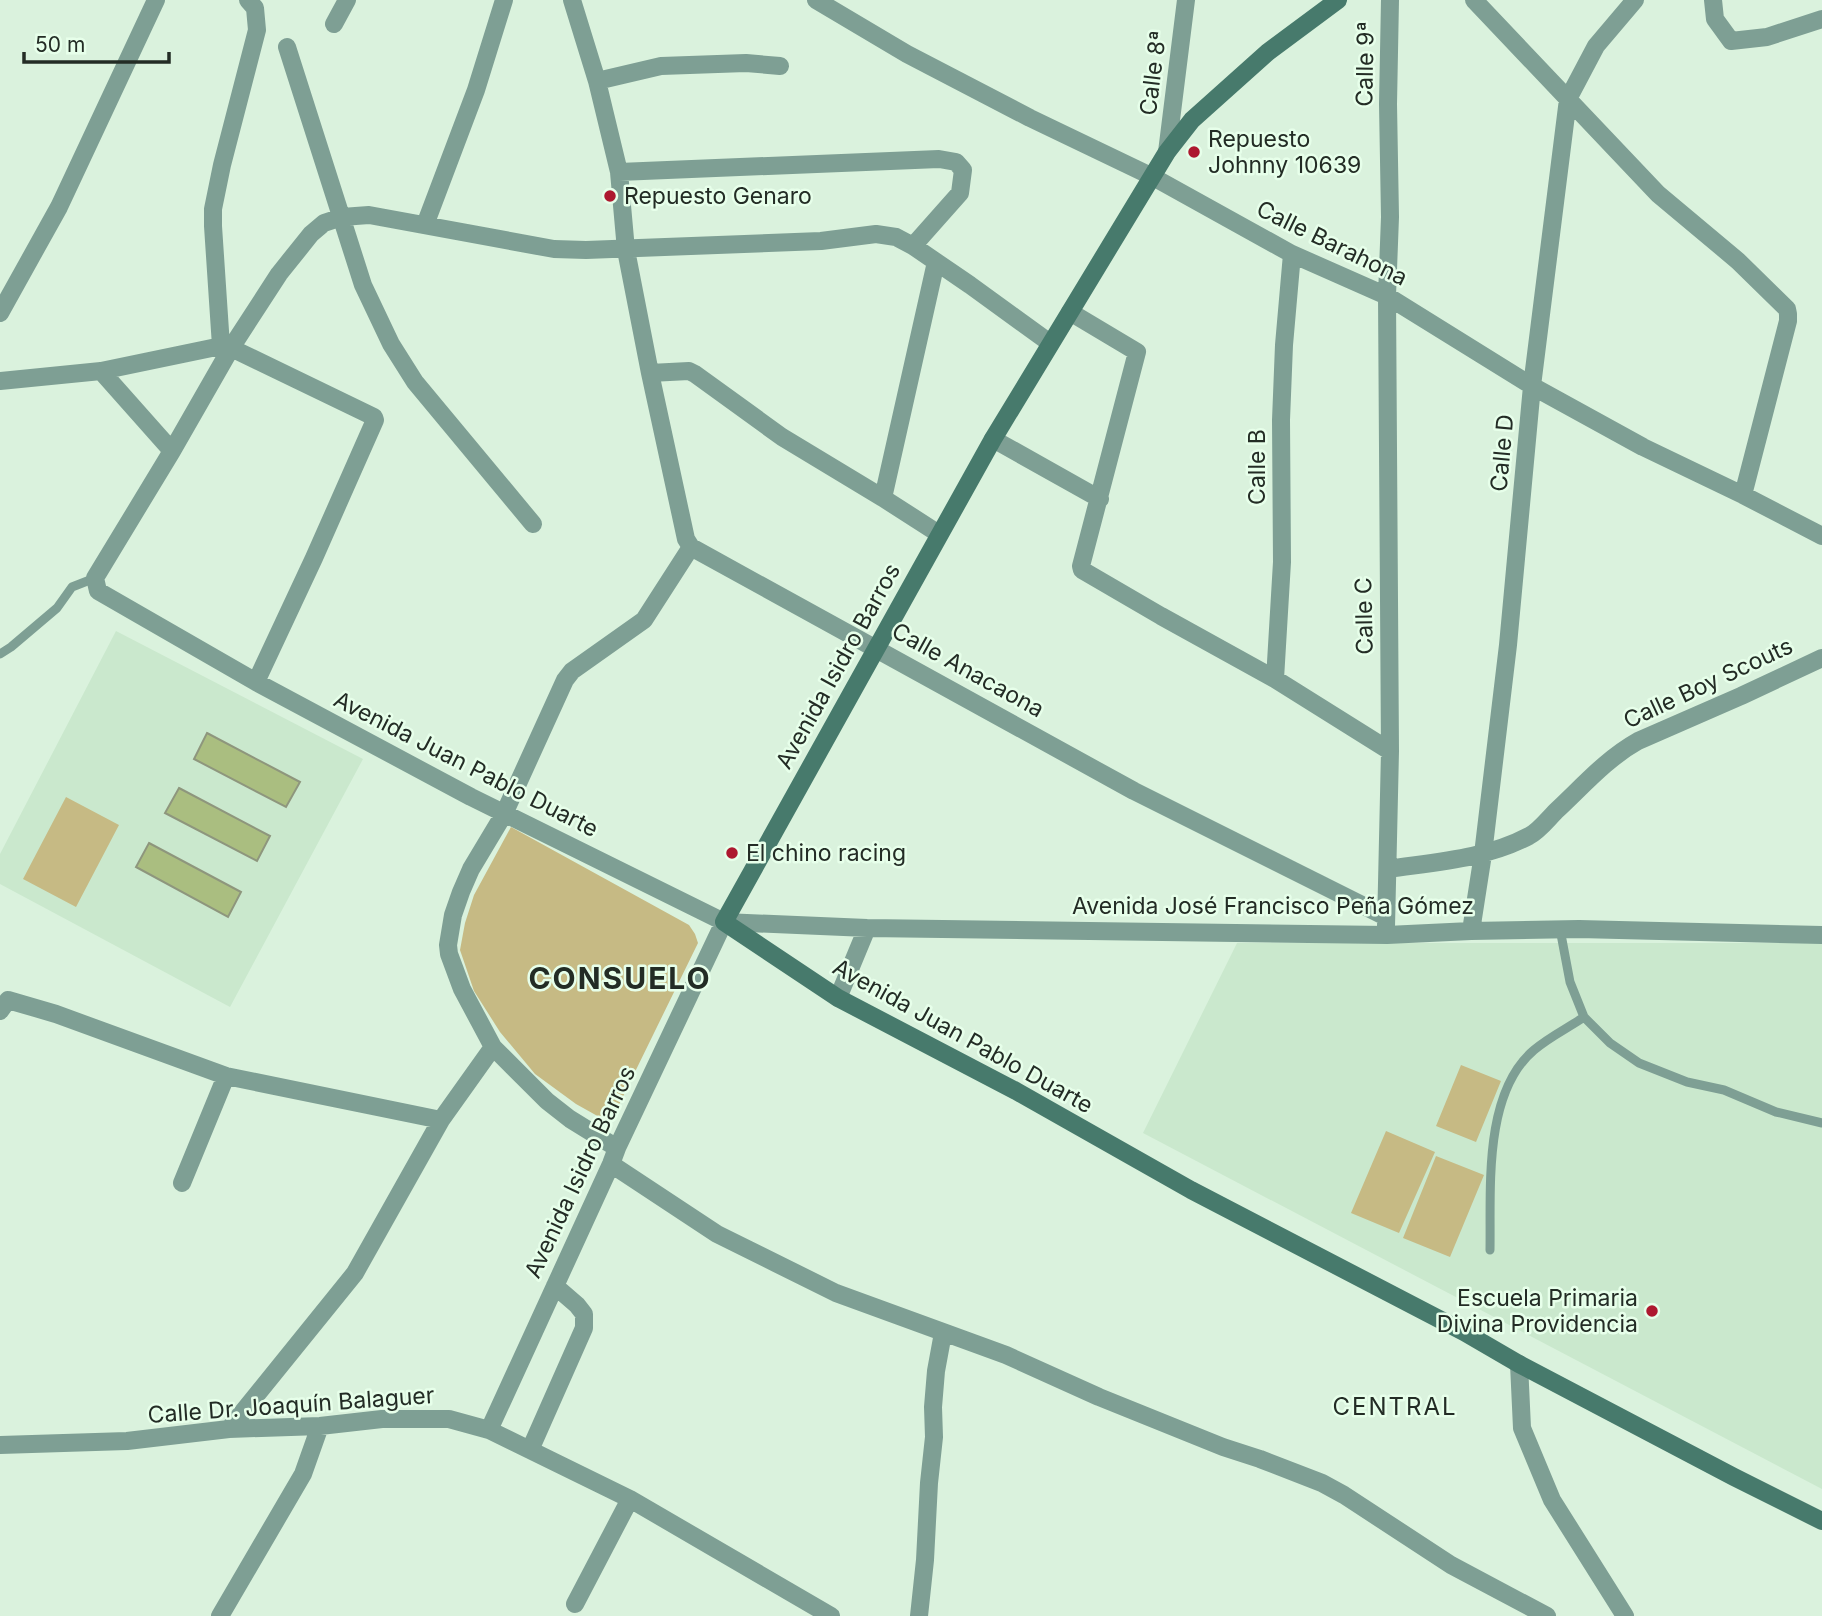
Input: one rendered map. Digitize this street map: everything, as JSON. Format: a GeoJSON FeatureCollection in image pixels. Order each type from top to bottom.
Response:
{"type":"FeatureCollection","features":[{"type":"Feature","properties":{"kind":"street"},"geometry":{"type":"LineString","coordinates":[[0,313],[59,207],[156,0]]}},
{"type":"Feature","properties":{"kind":"street"},"geometry":{"type":"LineString","coordinates":[[229,346],[212,218],[222,166],[257,30],[255,8],[248,0]]}},
{"type":"Feature","properties":{"kind":"street"},"geometry":{"type":"LineString","coordinates":[[334,24],[347,0]]}},
{"type":"Feature","properties":{"kind":"street"},"geometry":{"type":"LineString","coordinates":[[425,225],[476,90],[504,0]]}},
{"type":"Feature","properties":{"kind":"street"},"geometry":{"type":"LineString","coordinates":[[572,0],[597,81],[619,172],[626,250],[686,539],[691,547],[644,620],[568,675],[504,814],[471,869],[461,892],[448,937],[449,954],[462,989],[493,1047],[547,1101],[717,1234],[836,1293],[1006,1355],[1111,1402],[1322,1483],[1451,1565],[1548,1616]]}},
{"type":"Feature","properties":{"kind":"street","name":"Calle Barahona"},"geometry":{"type":"LineString","coordinates":[[816,0],[919,60],[1030,118],[1153,177],[1292,254],[1387,296],[1532,386],[1643,447],[1822,536]]}},
{"type":"Feature","properties":{"kind":"street","name":"Calle 8ª"},"geometry":{"type":"LineString","coordinates":[[1167,152],[1186,0]]}},
{"type":"Feature","properties":{"kind":"street","name":"Avenida Isidro Barros"},"geometry":{"type":"LineString","coordinates":[[489,1430],[724,922],[993,439],[1167,152],[1192,120],[1258,60],[1338,0]]}},
{"type":"Feature","properties":{"kind":"street","name":"Calle 9ª"},"geometry":{"type":"LineString","coordinates":[[1387,296],[1390,217],[1390,0]]}},
{"type":"Feature","properties":{"kind":"street"},"geometry":{"type":"LineString","coordinates":[[1474,0],[1658,194],[1738,261],[1788,311],[1788,321],[1743,495]]}},
{"type":"Feature","properties":{"kind":"street","name":"Calle D"},"geometry":{"type":"LineString","coordinates":[[1471,931],[1508,645],[1532,386],[1568,99],[1597,46],[1635,0]]}},
{"type":"Feature","properties":{"kind":"street"},"geometry":{"type":"LineString","coordinates":[[1713,0],[1716,19],[1731,41],[1767,37],[1822,19]]}},
{"type":"Feature","properties":{"kind":"street"},"geometry":{"type":"LineString","coordinates":[[287,47],[363,285],[391,344],[415,382],[533,524]]}},
{"type":"Feature","properties":{"kind":"street"},"geometry":{"type":"LineString","coordinates":[[597,81],[661,66],[746,62],[780,66]]}},
{"type":"Feature","properties":{"kind":"street"},"geometry":{"type":"LineString","coordinates":[[619,172],[939,159],[956,162],[963,170],[961,193],[913,246]]}},
{"type":"Feature","properties":{"kind":"street"},"geometry":{"type":"LineString","coordinates":[[95,578],[172,451],[229,346],[279,274],[311,234],[324,223],[342,217],[369,215],[554,249],[626,250],[821,241],[876,234],[897,237],[1050,343]]}},
{"type":"Feature","properties":{"kind":"street","name":"Calle B"},"geometry":{"type":"LineString","coordinates":[[1275,679],[1282,562],[1281,420],[1292,254]]}},
{"type":"Feature","properties":{"kind":"street"},"geometry":{"type":"LineString","coordinates":[[883,498],[936,262]]}},
{"type":"Feature","properties":{"kind":"street","name":"Calle C"},"geometry":{"type":"LineString","coordinates":[[1386,926],[1390,751],[1387,296]]}},
{"type":"Feature","properties":{"kind":"street"},"geometry":{"type":"LineString","coordinates":[[1070,313],[1138,352],[1082,570],[1275,679],[1390,751]]}},
{"type":"Feature","properties":{"kind":"street"},"geometry":{"type":"LineString","coordinates":[[0,381],[101,372],[229,346],[374,417],[314,558],[256,682]]}},
{"type":"Feature","properties":{"kind":"street"},"geometry":{"type":"LineString","coordinates":[[101,372],[172,451]]}},
{"type":"Feature","properties":{"kind":"street"},"geometry":{"type":"LineString","coordinates":[[650,373],[695,374],[782,437],[939,534]]}},
{"type":"Feature","properties":{"kind":"street"},"geometry":{"type":"LineString","coordinates":[[993,439],[1100,499]]}},
{"type":"Feature","properties":{"kind":"street","name":"Calle Anacaona"},"geometry":{"type":"LineString","coordinates":[[691,547],[1386,926]]}},
{"type":"Feature","properties":{"kind":"street","name":"Avenida Juan Pablo Duarte"},"geometry":{"type":"LineString","coordinates":[[95,578],[98,591],[256,682],[504,814],[724,922],[838,998],[1016,1091],[1191,1190],[1822,1521]]}},
{"type":"Feature","properties":{"kind":"street","name":"Calle Boy Scouts"},"geometry":{"type":"LineString","coordinates":[[1388,869],[1483,854],[1531,835],[1601,766],[1638,741],[1822,658]]}},
{"type":"Feature","properties":{"kind":"street","name":"Avenida José Francisco Peña Gómez"},"geometry":{"type":"LineString","coordinates":[[724,922],[867,928],[1386,926],[1471,931],[1560,929],[1822,935]]}},
{"type":"Feature","properties":{"kind":"street"},"geometry":{"type":"LineString","coordinates":[[838,998],[867,928]]}},
{"type":"Feature","properties":{"kind":"street"},"geometry":{"type":"LineString","coordinates":[[0,1011],[8,1000],[44,1010],[226,1076],[441,1120]]}},
{"type":"Feature","properties":{"kind":"street"},"geometry":{"type":"LineString","coordinates":[[229,1429],[355,1273],[441,1120],[493,1047]]}},
{"type":"Feature","properties":{"kind":"street"},"geometry":{"type":"LineString","coordinates":[[182,1183],[226,1076]]}},
{"type":"Feature","properties":{"kind":"street"},"geometry":{"type":"LineString","coordinates":[[530,1450],[584,1328],[584,1314],[555,1286]]}},
{"type":"Feature","properties":{"kind":"street"},"geometry":{"type":"LineString","coordinates":[[919,1616],[934,1437],[936,1371],[943,1333]]}},
{"type":"Feature","properties":{"kind":"street"},"geometry":{"type":"LineString","coordinates":[[1519,1364],[1522,1428],[1552,1500],[1625,1616]]}},
{"type":"Feature","properties":{"kind":"street","name":"Calle Dr. Joaquín Balaguer"},"geometry":{"type":"LineString","coordinates":[[0,1445],[127,1441],[229,1429],[320,1426],[382,1419],[449,1419],[489,1430],[630,1499],[831,1616]]}},
{"type":"Feature","properties":{"kind":"street"},"geometry":{"type":"LineString","coordinates":[[220,1616],[303,1474],[320,1426]]}},
{"type":"Feature","properties":{"kind":"street"},"geometry":{"type":"LineString","coordinates":[[575,1604],[630,1499]]}},
{"type":"Feature","properties":{"kind":"lane"},"geometry":{"type":"LineString","coordinates":[[0,654],[57,608],[72,587],[95,578]]}},
{"type":"Feature","properties":{"kind":"lane"},"geometry":{"type":"LineString","coordinates":[[1560,929],[1570,982],[1584,1017],[1610,1044],[1639,1063],[1687,1082],[1724,1090],[1776,1112],[1822,1123]]}},
{"type":"Feature","properties":{"kind":"lane"},"geometry":{"type":"LineString","coordinates":[[1490,1250],[1494,1132],[1502,1097],[1516,1070],[1534,1050],[1584,1017]]}},
{"type":"Feature","properties":{"kind":"shaded area"},"geometry":{"type":"Polygon","coordinates":[[[116,631],[363,759],[230,1007],[0,884],[0,854],[116,631]]]}},
{"type":"Feature","properties":{"kind":"shaded area"},"geometry":{"type":"Polygon","coordinates":[[[66,797],[119,825],[76,907],[23,879],[66,797]]]}},
{"type":"Feature","properties":{"kind":"shaded area"},"geometry":{"type":"Polygon","coordinates":[[[511,827],[689,925],[695,934],[698,943],[610,1123],[576,1104],[535,1074],[500,1032],[474,991],[460,950],[474,895],[511,827]]]}},
{"type":"Feature","properties":{"kind":"shaded area","name":"Escuela Primaria Divina Providencia"},"geometry":{"type":"Polygon","coordinates":[[[1237,943],[1822,943],[1822,1489],[1143,1133],[1237,943]]]}},
{"type":"Feature","properties":{"kind":"shaded area"},"geometry":{"type":"Polygon","coordinates":[[[1461,1065],[1501,1081],[1476,1142],[1436,1126],[1461,1065]]]}},
{"type":"Feature","properties":{"kind":"shaded area"},"geometry":{"type":"Polygon","coordinates":[[[1386,1131],[1435,1152],[1399,1233],[1351,1213],[1386,1131]]]}},
{"type":"Feature","properties":{"kind":"shaded area"},"geometry":{"type":"Polygon","coordinates":[[[1436,1156],[1484,1175],[1450,1257],[1403,1238],[1436,1156]]]}},
{"type":"Feature","properties":{"kind":"building"},"geometry":{"type":"Polygon","coordinates":[[[207,733],[300,782],[286,807],[194,759],[207,733]]]}},
{"type":"Feature","properties":{"kind":"building"},"geometry":{"type":"Polygon","coordinates":[[[179,788],[270,836],[257,861],[165,813],[179,788]]]}},
{"type":"Feature","properties":{"kind":"building"},"geometry":{"type":"Polygon","coordinates":[[[149,843],[241,892],[228,917],[136,867],[149,843]]]}},
{"type":"Feature","properties":{"kind":"place","name":"Repuesto Johnny 10639"},"geometry":{"type":"Point","coordinates":[1194,152]}},
{"type":"Feature","properties":{"kind":"place","name":"Repuesto Genaro"},"geometry":{"type":"Point","coordinates":[610,196]}},
{"type":"Feature","properties":{"kind":"place","name":"El chino racing"},"geometry":{"type":"Point","coordinates":[732,853]}},
{"type":"Feature","properties":{"kind":"place","name":"Escuela Primaria Divina Providencia"},"geometry":{"type":"Point","coordinates":[1652,1311]}},
{"type":"Feature","properties":{"kind":"district","name":"CONSUELO"},"geometry":{"type":"Point","coordinates":[620,978]}},
{"type":"Feature","properties":{"kind":"district","name":"CENTRAL"},"geometry":{"type":"Point","coordinates":[1395,1406]}}]}
